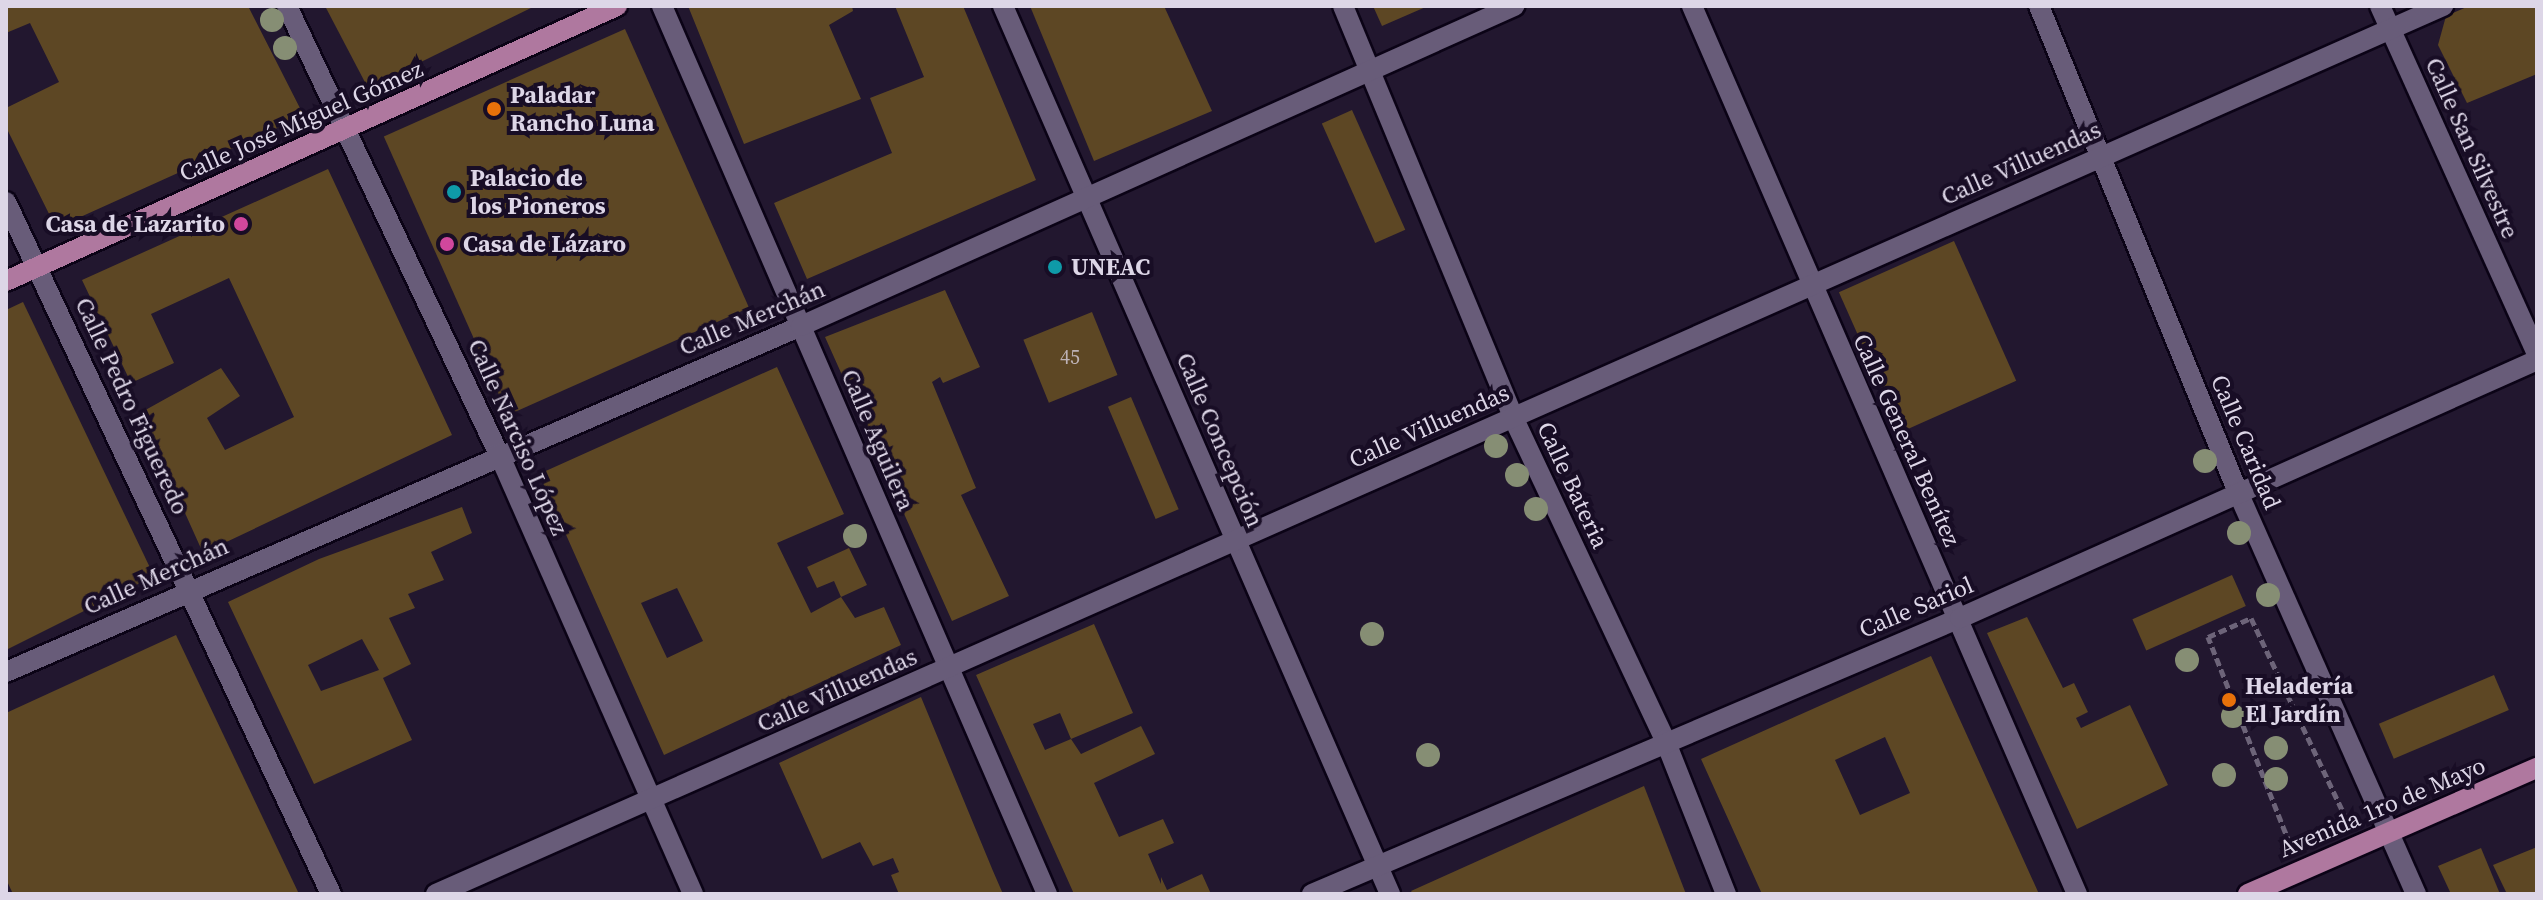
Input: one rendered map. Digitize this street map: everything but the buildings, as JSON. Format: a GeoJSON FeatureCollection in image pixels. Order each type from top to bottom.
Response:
{"type":"FeatureCollection","features":[{"type":"Feature","properties":{"kind":"main road","name":"Calle José Miguel Gómez"},"geometry":{"type":"LineString","coordinates":[[6,281],[348,130],[617,6]]}},
{"type":"Feature","properties":{"kind":"main road","name":"Avenida 1ro de Mayo"},"geometry":{"type":"LineString","coordinates":[[2248,894],[2537,768]]}},
{"type":"Feature","properties":{"kind":"street","name":"Calle Narciso López"},"geometry":{"type":"LineString","coordinates":[[287,6],[499,454],[693,894]]}},
{"type":"Feature","properties":{"kind":"street","name":"Calle Aguilera"},"geometry":{"type":"LineString","coordinates":[[662,6],[1047,894]]}},
{"type":"Feature","properties":{"kind":"street","name":"Calle Concepción"},"geometry":{"type":"LineString","coordinates":[[1003,6],[1390,894]]}},
{"type":"Feature","properties":{"kind":"street","name":"Calle Bateria"},"geometry":{"type":"LineString","coordinates":[[1343,6],[1513,417],[1665,740],[1726,894]]}},
{"type":"Feature","properties":{"kind":"street","name":"Calle Merchán"},"geometry":{"type":"LineString","coordinates":[[6,672],[499,454],[801,326],[1514,6]]}},
{"type":"Feature","properties":{"kind":"street","name":"Calle General Benítez"},"geometry":{"type":"LineString","coordinates":[[1692,6],[1810,287],[1960,618],[2077,894]]}},
{"type":"Feature","properties":{"kind":"street","name":"Calle Caridad"},"geometry":{"type":"LineString","coordinates":[[2039,6],[2237,490],[2416,894]]}},
{"type":"Feature","properties":{"kind":"street","name":"Calle San Silvestre"},"geometry":{"type":"LineString","coordinates":[[2380,6],[2537,357]]}},
{"type":"Feature","properties":{"kind":"street","name":"Calle Villuendas"},"geometry":{"type":"LineString","coordinates":[[436,894],[650,802],[2099,156],[2443,6]]}},
{"type":"Feature","properties":{"kind":"street","name":"Calle Pedro Figueredo"},"geometry":{"type":"LineString","coordinates":[[6,202],[331,894]]}},
{"type":"Feature","properties":{"kind":"street","name":"Calle Sariol"},"geometry":{"type":"LineString","coordinates":[[1312,894],[1665,740],[1960,618],[2237,490],[2537,357]]}},
{"type":"Feature","properties":{"kind":"path"},"geometry":{"type":"LineString","coordinates":[[2301,871],[2208,637],[2251,618],[2358,845]]}},
{"type":"Feature","properties":{"kind":"place","name":"Paladar Rancho Luna"},"geometry":{"type":"Point","coordinates":[494,109]}},
{"type":"Feature","properties":{"kind":"place","name":"Palacio de los Pioneros"},"geometry":{"type":"Point","coordinates":[454,192]}},
{"type":"Feature","properties":{"kind":"place","name":"Casa de Lazarito"},"geometry":{"type":"Point","coordinates":[241,224]}},
{"type":"Feature","properties":{"kind":"place","name":"Casa de Lázaro"},"geometry":{"type":"Point","coordinates":[447,244]}},
{"type":"Feature","properties":{"kind":"place","name":"UNEAC"},"geometry":{"type":"Point","coordinates":[1055,267]}},
{"type":"Feature","properties":{"kind":"place","name":"Heladería El Jardín"},"geometry":{"type":"Point","coordinates":[2229,700]}}]}
